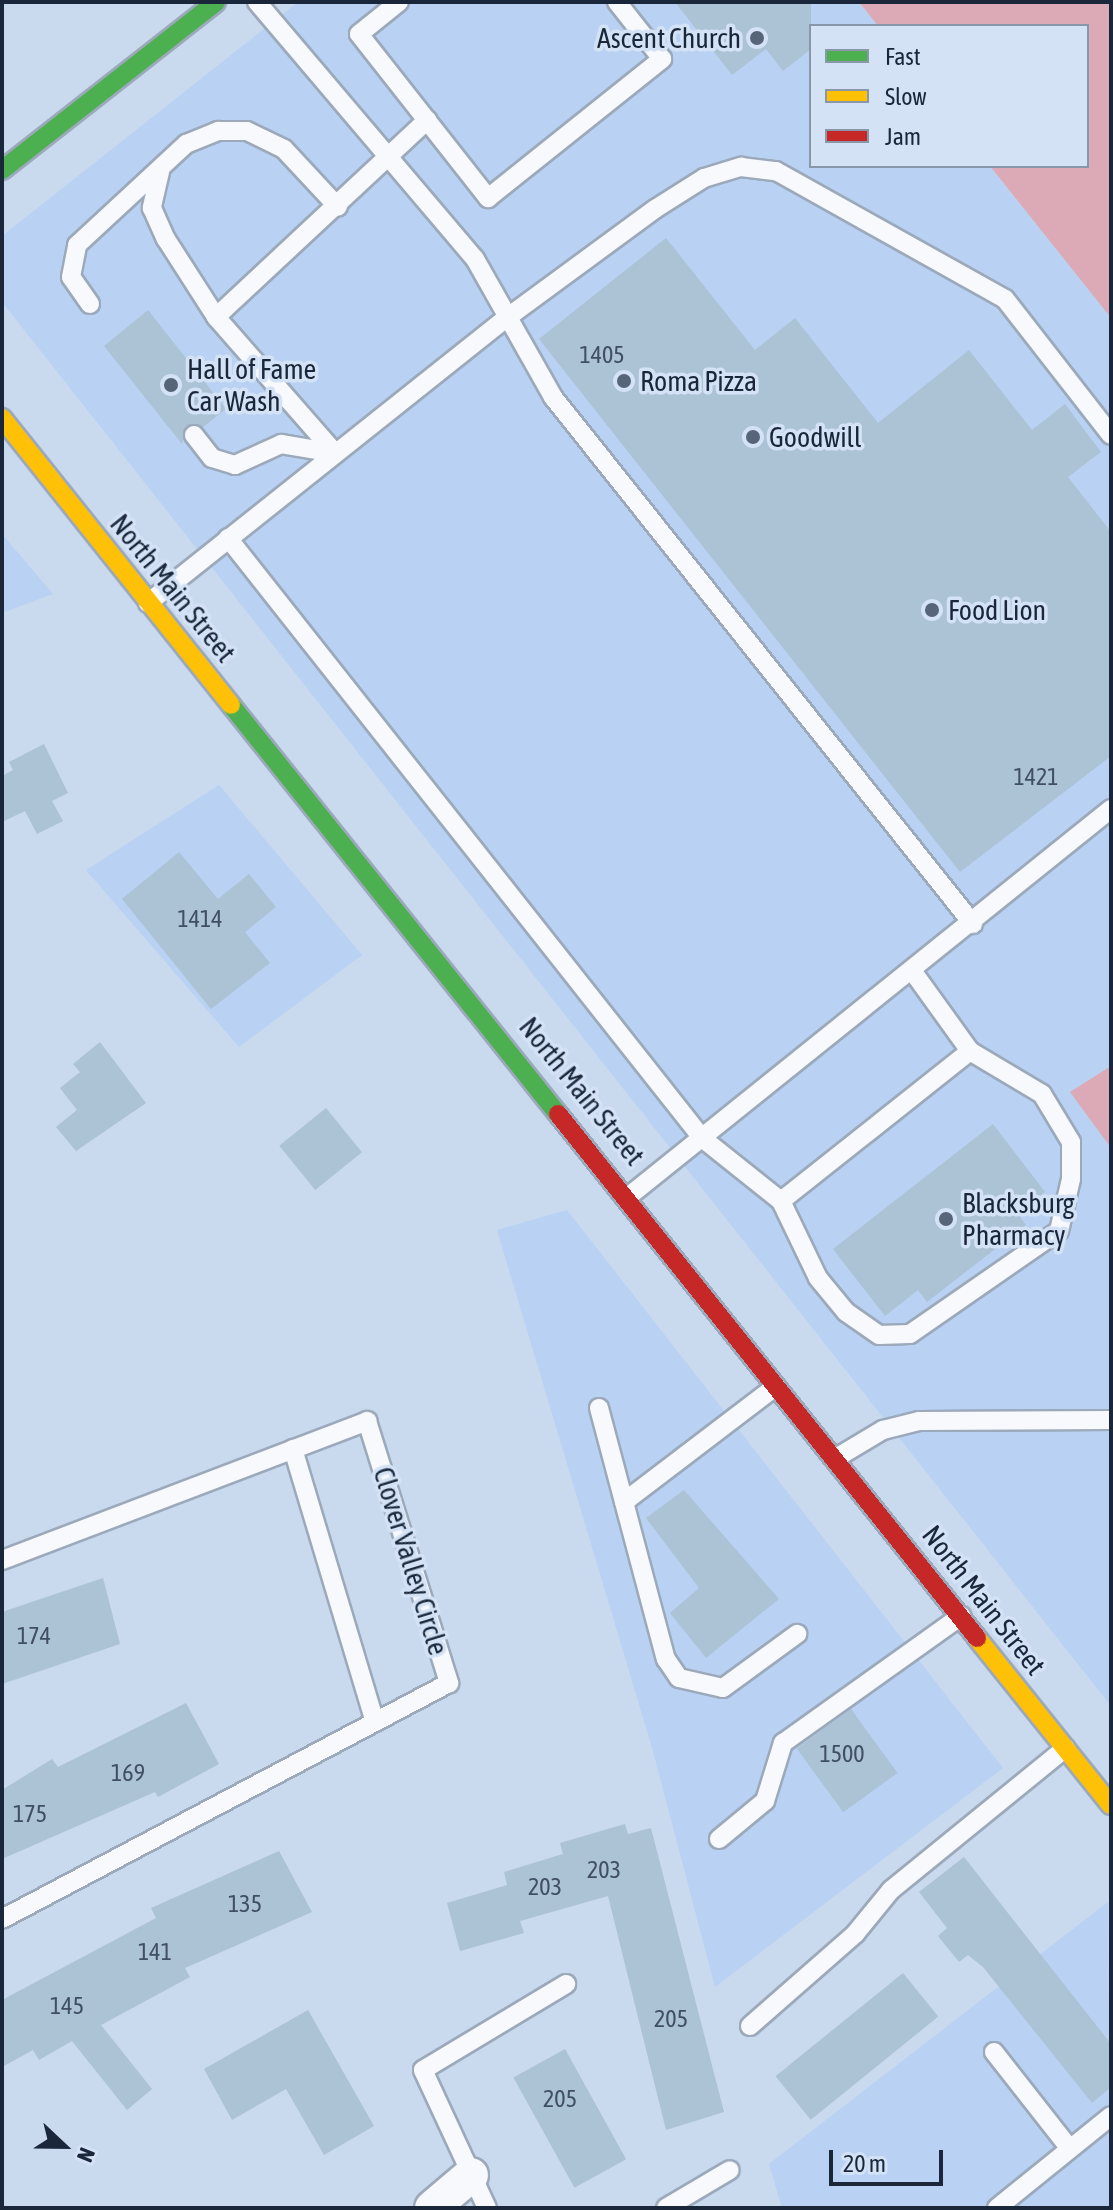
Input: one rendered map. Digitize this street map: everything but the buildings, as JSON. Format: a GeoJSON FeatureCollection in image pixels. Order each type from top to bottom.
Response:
{"type":"FeatureCollection","features":[{"type":"Feature","properties":{"kind":"main road"},"geometry":{"type":"LineString","coordinates":[[2,170],[216,2]]}},
{"type":"Feature","properties":{"kind":"main road","name":"North Main Street"},"geometry":{"type":"LineString","coordinates":[[2,418],[147,604],[629,1196],[1111,1805]]}},
{"type":"Feature","properties":{"kind":"street"},"geometry":{"type":"LineString","coordinates":[[432,2208],[471,2175]]}},
{"type":"Feature","properties":{"kind":"lane"},"geometry":{"type":"LineString","coordinates":[[257,2],[475,259],[553,397],[973,924]]}},
{"type":"Feature","properties":{"kind":"lane"},"geometry":{"type":"LineString","coordinates":[[399,2],[359,34],[488,198],[662,59],[617,2]]}},
{"type":"Feature","properties":{"kind":"lane"},"geometry":{"type":"LineString","coordinates":[[216,317],[338,207],[427,120]]}},
{"type":"Feature","properties":{"kind":"lane"},"geometry":{"type":"LineString","coordinates":[[90,304],[71,277],[77,245],[160,172],[186,144],[218,131],[247,131],[284,149],[338,207]]}},
{"type":"Feature","properties":{"kind":"lane"},"geometry":{"type":"LineString","coordinates":[[147,604],[508,317],[704,178],[741,167],[776,171],[1005,299],[1111,435]]}},
{"type":"Feature","properties":{"kind":"lane"},"geometry":{"type":"LineString","coordinates":[[160,172],[152,208],[216,317],[335,453]]}},
{"type":"Feature","properties":{"kind":"lane"},"geometry":{"type":"LineString","coordinates":[[194,435],[222,463],[248,462],[281,444],[335,453]]}},
{"type":"Feature","properties":{"kind":"lane"},"geometry":{"type":"LineString","coordinates":[[228,538],[702,1138],[781,1201],[818,1278],[846,1312],[879,1335],[910,1334],[1059,1231],[1071,1142],[1042,1094],[970,1051],[913,972]]}},
{"type":"Feature","properties":{"kind":"lane"},"geometry":{"type":"LineString","coordinates":[[629,1196],[973,924],[1111,809]]}},
{"type":"Feature","properties":{"kind":"lane"},"geometry":{"type":"LineString","coordinates":[[781,1201],[970,1051]]}},
{"type":"Feature","properties":{"kind":"lane"},"geometry":{"type":"LineString","coordinates":[[624,1502],[779,1384]]}},
{"type":"Feature","properties":{"kind":"lane"},"geometry":{"type":"LineString","coordinates":[[599,1408],[666,1659],[679,1678],[723,1688],[797,1634]]}},
{"type":"Feature","properties":{"kind":"lane"},"geometry":{"type":"LineString","coordinates":[[836,1458],[883,1430],[919,1421],[1111,1420]]}},
{"type":"Feature","properties":{"kind":"lane","name":"Clover Valley Circle"},"geometry":{"type":"LineString","coordinates":[[2,1560],[367,1421],[449,1683],[2,1919]]}},
{"type":"Feature","properties":{"kind":"lane"},"geometry":{"type":"LineString","coordinates":[[293,1449],[375,1722]]}},
{"type":"Feature","properties":{"kind":"lane"},"geometry":{"type":"LineString","coordinates":[[719,1839],[765,1801],[783,1743],[961,1616]]}},
{"type":"Feature","properties":{"kind":"lane"},"geometry":{"type":"LineString","coordinates":[[750,2026],[855,1934],[891,1890],[1066,1748]]}},
{"type":"Feature","properties":{"kind":"lane"},"geometry":{"type":"LineString","coordinates":[[487,2208],[423,2070],[566,1984]]}},
{"type":"Feature","properties":{"kind":"lane"},"geometry":{"type":"LineString","coordinates":[[994,2052],[1070,2149]]}},
{"type":"Feature","properties":{"kind":"lane"},"geometry":{"type":"LineString","coordinates":[[997,2208],[1111,2116]]}},
{"type":"Feature","properties":{"kind":"lane"},"geometry":{"type":"LineString","coordinates":[[666,2208],[730,2170]]}},
{"type":"Feature","properties":{"kind":"shaded area"},"geometry":{"type":"Polygon","coordinates":[[[298,2],[859,2],[876,24],[809,24],[809,168],[992,168],[1111,318],[1111,1066],[1071,1092],[1111,1148],[1111,1706],[2,302],[2,236],[298,2]]]}},
{"type":"Feature","properties":{"kind":"shaded area"},"geometry":{"type":"Polygon","coordinates":[[[859,2],[1111,2],[1111,318],[992,168],[1089,168],[1089,24],[876,24],[859,2]]]}},
{"type":"Feature","properties":{"kind":"shaded area"},"geometry":{"type":"Polygon","coordinates":[[[2,534],[53,594],[2,613],[2,534]]]}},
{"type":"Feature","properties":{"kind":"shaded area"},"geometry":{"type":"Polygon","coordinates":[[[219,785],[362,955],[239,1047],[86,870],[219,785]]]}},
{"type":"Feature","properties":{"kind":"shaded area"},"geometry":{"type":"Polygon","coordinates":[[[1111,1066],[1111,1148],[1070,1092],[1111,1066]]]}},
{"type":"Feature","properties":{"kind":"shaded area"},"geometry":{"type":"Polygon","coordinates":[[[567,1210],[1003,1768],[715,1987],[653,1751],[497,1230],[567,1210]]]}},
{"type":"Feature","properties":{"kind":"shaded area"},"geometry":{"type":"Polygon","coordinates":[[[1108,1902],[1111,2208],[782,2208],[769,2164],[1108,1902]]]}},
{"type":"Feature","properties":{"kind":"traffic: fast"},"geometry":{"type":"LineString","coordinates":[[2,170],[216,2]]}},
{"type":"Feature","properties":{"kind":"traffic: fast"},"geometry":{"type":"LineString","coordinates":[[231,705],[558,1114]]}},
{"type":"Feature","properties":{"kind":"traffic: slow"},"geometry":{"type":"LineString","coordinates":[[2,418],[231,705]]}},
{"type":"Feature","properties":{"kind":"traffic: slow"},"geometry":{"type":"LineString","coordinates":[[977,1638],[1111,1805]]}},
{"type":"Feature","properties":{"kind":"traffic: jam"},"geometry":{"type":"LineString","coordinates":[[558,1114],[977,1638]]}},
{"type":"Feature","properties":{"kind":"place","name":"Ascent Church"},"geometry":{"type":"Point","coordinates":[757,38]}},
{"type":"Feature","properties":{"kind":"place","name":"Roma Pizza"},"geometry":{"type":"Point","coordinates":[624,381]}},
{"type":"Feature","properties":{"kind":"place","name":"Hall of Fame Car Wash"},"geometry":{"type":"Point","coordinates":[171,385]}},
{"type":"Feature","properties":{"kind":"place","name":"Goodwill"},"geometry":{"type":"Point","coordinates":[753,437]}},
{"type":"Feature","properties":{"kind":"place","name":"Food Lion"},"geometry":{"type":"Point","coordinates":[932,610]}},
{"type":"Feature","properties":{"kind":"place","name":"Blacksburg Pharmacy"},"geometry":{"type":"Point","coordinates":[946,1219]}}]}
